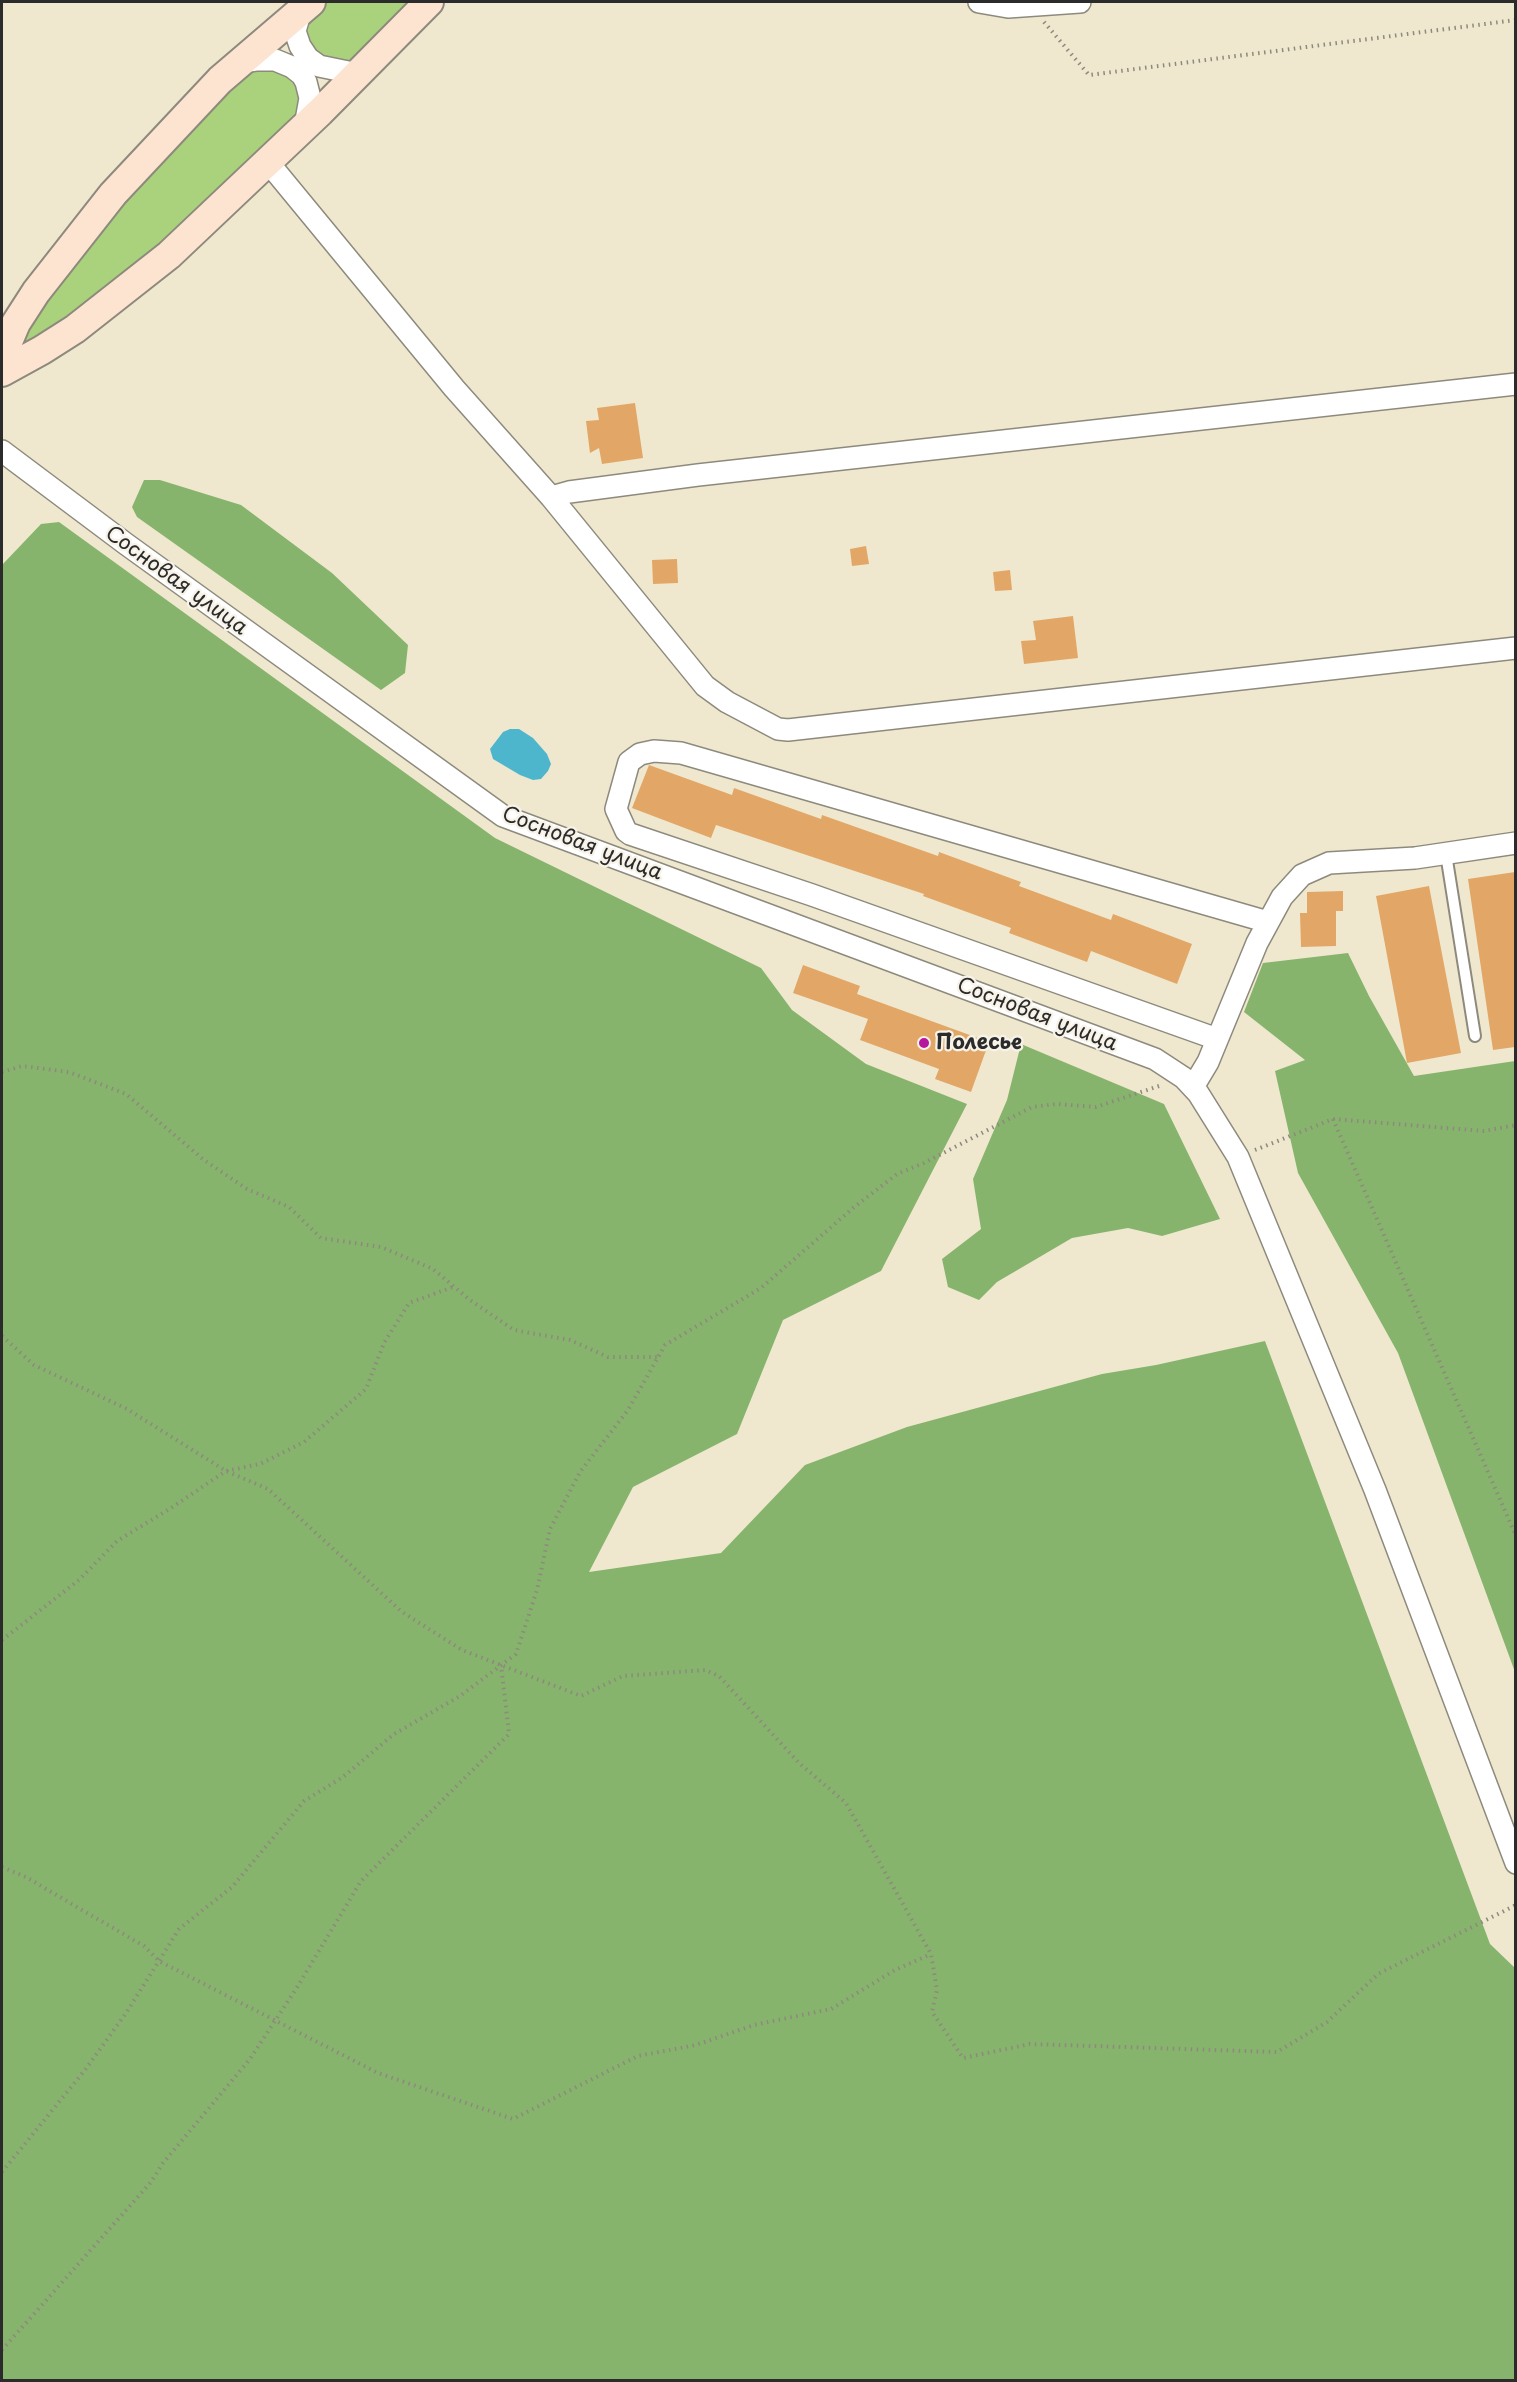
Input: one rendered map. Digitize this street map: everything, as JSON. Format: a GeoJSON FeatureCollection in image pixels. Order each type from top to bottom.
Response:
{"type":"FeatureCollection","features":[{"type":"Feature","properties":{"kind":"main road"},"geometry":{"type":"LineString","coordinates":[[2,372],[75,329],[169,255],[305,126],[429,2]]}},
{"type":"Feature","properties":{"kind":"main road"},"geometry":{"type":"LineString","coordinates":[[2,356],[16,323],[36,292],[113,194],[202,98],[306,6]]}},
{"type":"Feature","properties":{"kind":"street"},"geometry":{"type":"LineString","coordinates":[[979,2],[1008,8],[1080,2]]}},
{"type":"Feature","properties":{"kind":"street"},"geometry":{"type":"LineString","coordinates":[[306,6],[295,32],[300,46],[309,58],[319,66],[358,74]]}},
{"type":"Feature","properties":{"kind":"street"},"geometry":{"type":"LineString","coordinates":[[242,62],[275,60],[292,67],[302,75],[310,98],[305,126]]}},
{"type":"Feature","properties":{"kind":"street"},"geometry":{"type":"LineString","coordinates":[[267,161],[454,388],[551,497],[705,686],[727,702],[778,729],[811,728],[1515,648]]}},
{"type":"Feature","properties":{"kind":"street"},"geometry":{"type":"LineString","coordinates":[[551,497],[569,492],[710,474],[1515,384]]}},
{"type":"Feature","properties":{"kind":"street","name":"Сосновая улица"},"geometry":{"type":"LineString","coordinates":[[2,451],[145,558],[503,816],[1155,1059],[1192,1086]]}},
{"type":"Feature","properties":{"kind":"street"},"geometry":{"type":"LineString","coordinates":[[1217,1039],[812,895],[630,834],[626,831],[616,809],[629,762],[640,754],[654,751],[681,753],[1268,922]]}},
{"type":"Feature","properties":{"kind":"street"},"geometry":{"type":"LineString","coordinates":[[1515,843],[1414,858],[1329,863],[1302,875],[1282,897],[1268,922],[1246,966],[1208,1062],[1192,1086],[1238,1156],[1375,1490],[1515,1863]]}},
{"type":"Feature","properties":{"kind":"lane"},"geometry":{"type":"LineString","coordinates":[[1446,854],[1475,1036]]}},
{"type":"Feature","properties":{"kind":"path"},"geometry":{"type":"LineString","coordinates":[[1037,4],[1089,75],[1515,20]]}},
{"type":"Feature","properties":{"kind":"path"},"geometry":{"type":"LineString","coordinates":[[2,1072],[22,1066],[69,1072],[126,1094],[204,1160],[247,1189],[289,1207],[321,1238],[381,1247],[432,1269],[453,1287],[514,1330],[570,1340],[608,1357],[658,1357]]}},
{"type":"Feature","properties":{"kind":"path"},"geometry":{"type":"LineString","coordinates":[[2,2172],[85,2070],[126,2013],[179,1929],[232,1887],[304,1801],[344,1777],[394,1734],[460,1696],[516,1654],[537,1590],[550,1529],[580,1472],[628,1410],[665,1345],[761,1288],[853,1208],[897,1174],[924,1163],[1032,1107],[1056,1104],[1096,1107],[1192,1086]]}},
{"type":"Feature","properties":{"kind":"path"},"geometry":{"type":"LineString","coordinates":[[1238,1156],[1333,1119],[1484,1131],[1515,1125]]}},
{"type":"Feature","properties":{"kind":"path"},"geometry":{"type":"LineString","coordinates":[[1333,1119],[1515,1536]]}},
{"type":"Feature","properties":{"kind":"path"},"geometry":{"type":"LineString","coordinates":[[2,1640],[79,1580],[117,1541],[226,1471],[260,1464],[303,1442],[366,1389],[384,1343],[409,1303],[453,1287]]}},
{"type":"Feature","properties":{"kind":"path"},"geometry":{"type":"LineString","coordinates":[[2,1336],[34,1365],[127,1409],[226,1471],[268,1489],[402,1612],[462,1650],[581,1696],[622,1676],[705,1670],[719,1676],[799,1763],[846,1803],[931,1954],[937,1990],[932,2012],[963,2058],[1030,2044],[1277,2052],[1327,2022],[1378,1974],[1515,1905]]}},
{"type":"Feature","properties":{"kind":"path"},"geometry":{"type":"LineString","coordinates":[[2,2350],[152,2181],[164,2163],[250,2059],[361,1881],[509,1734],[501,1665]]}},
{"type":"Feature","properties":{"kind":"path"},"geometry":{"type":"LineString","coordinates":[[2,1867],[26,1877],[144,1947],[159,1961],[378,2073],[513,2119],[638,2056],[696,2045],[754,2025],[831,2009],[895,1970],[931,1954]]}},
{"type":"Feature","properties":{"kind":"green space"},"geometry":{"type":"Polygon","coordinates":[[[319,2],[420,2],[359,64],[321,61],[302,29],[319,2]]]}},
{"type":"Feature","properties":{"kind":"green space"},"geometry":{"type":"Polygon","coordinates":[[[244,66],[291,72],[305,109],[169,248],[2,365],[43,290],[244,66]]]}},
{"type":"Feature","properties":{"kind":"green space"},"geometry":{"type":"Polygon","coordinates":[[[144,480],[160,480],[241,505],[332,573],[408,645],[405,673],[381,690],[137,517],[132,507],[144,480]]]}},
{"type":"Feature","properties":{"kind":"green space"},"geometry":{"type":"Polygon","coordinates":[[[59,522],[495,838],[761,968],[792,1010],[866,1064],[967,1104],[881,1271],[783,1320],[737,1434],[633,1487],[589,1572],[721,1553],[805,1465],[907,1427],[1102,1374],[1156,1365],[1265,1341],[1490,1944],[1515,1968],[1515,2380],[2,2380],[2,565],[41,524],[59,522]]]}},
{"type":"Feature","properties":{"kind":"green space"},"geometry":{"type":"Polygon","coordinates":[[[1348,953],[1369,996],[1414,1076],[1515,1061],[1515,1672],[1398,1353],[1298,1173],[1275,1071],[1305,1060],[1244,1012],[1263,963],[1348,953]]]}},
{"type":"Feature","properties":{"kind":"green space"},"geometry":{"type":"Polygon","coordinates":[[[1021,1044],[1164,1104],[1220,1219],[1162,1236],[1128,1228],[1072,1238],[997,1282],[979,1300],[948,1287],[942,1259],[981,1229],[973,1179],[1007,1100],[1021,1044]]]}},
{"type":"Feature","properties":{"kind":"water"},"geometry":{"type":"Polygon","coordinates":[[[519,729],[533,738],[547,754],[551,764],[541,779],[533,780],[520,775],[493,759],[490,749],[503,732],[519,729]]]}},
{"type":"Feature","properties":{"kind":"building"},"geometry":{"type":"Polygon","coordinates":[[[635,403],[643,458],[602,464],[599,448],[590,453],[586,421],[599,420],[597,408],[635,403]]]}},
{"type":"Feature","properties":{"kind":"building"},"geometry":{"type":"Polygon","coordinates":[[[866,546],[869,564],[852,566],[850,549],[866,546]]]}},
{"type":"Feature","properties":{"kind":"building"},"geometry":{"type":"Polygon","coordinates":[[[677,559],[678,583],[653,584],[652,560],[677,559]]]}},
{"type":"Feature","properties":{"kind":"building"},"geometry":{"type":"Polygon","coordinates":[[[1010,570],[1012,590],[995,591],[993,572],[1010,570]]]}},
{"type":"Feature","properties":{"kind":"building"},"geometry":{"type":"Polygon","coordinates":[[[1073,616],[1078,658],[1024,664],[1021,641],[1036,640],[1033,621],[1073,616]]]}},
{"type":"Feature","properties":{"kind":"building"},"geometry":{"type":"Polygon","coordinates":[[[649,765],[732,795],[734,788],[821,819],[822,815],[938,856],[939,852],[1021,882],[1019,886],[1111,920],[1113,914],[1192,944],[1177,984],[1091,951],[1087,962],[1009,933],[1011,928],[923,896],[924,894],[716,825],[711,838],[632,808],[649,765]]]}},
{"type":"Feature","properties":{"kind":"building"},"geometry":{"type":"Polygon","coordinates":[[[1515,872],[1515,1047],[1493,1050],[1468,879],[1515,872]]]}},
{"type":"Feature","properties":{"kind":"building"},"geometry":{"type":"Polygon","coordinates":[[[1429,886],[1461,1053],[1407,1063],[1376,896],[1429,886]]]}},
{"type":"Feature","properties":{"kind":"building"},"geometry":{"type":"Polygon","coordinates":[[[1343,891],[1343,911],[1336,911],[1336,946],[1301,947],[1300,913],[1307,913],[1307,892],[1343,891]]]}},
{"type":"Feature","properties":{"kind":"building"},"geometry":{"type":"Polygon","coordinates":[[[803,965],[860,986],[857,994],[989,1042],[971,1092],[935,1079],[939,1069],[860,1040],[868,1019],[793,993],[803,965]]]}},
{"type":"Feature","properties":{"kind":"place","name":"Полесье"},"geometry":{"type":"Point","coordinates":[924,1043]}}]}
